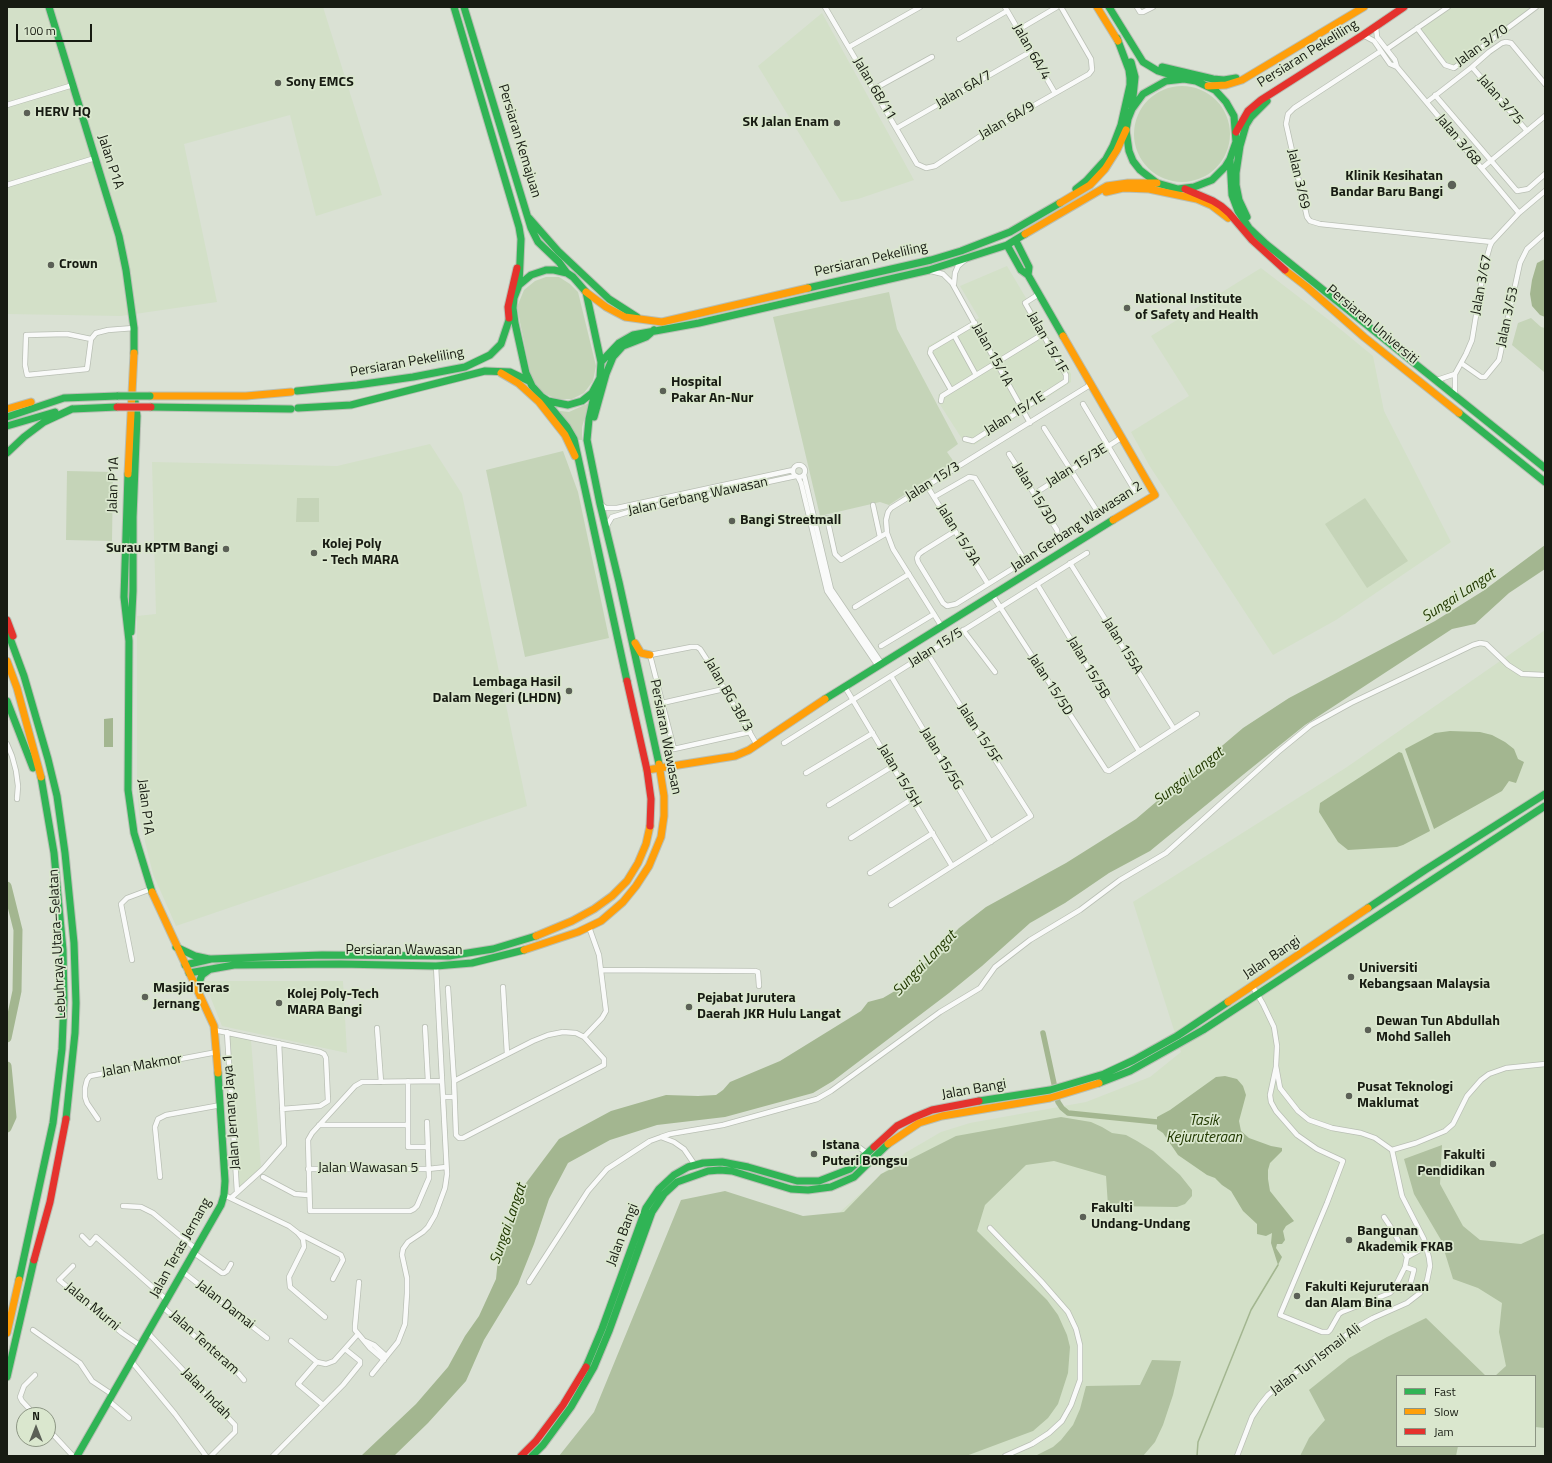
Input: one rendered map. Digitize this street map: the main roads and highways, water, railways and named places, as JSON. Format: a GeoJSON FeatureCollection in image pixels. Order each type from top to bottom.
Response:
{"type":"FeatureCollection","features":[{"type":"Feature","properties":{"kind":"main road","name":"Jalan P1A"},"geometry":{"type":"LineString","coordinates":[[49,7],[119,236],[126,270],[134,328],[133,385],[137,416],[133,517],[133,598],[129,641],[128,790],[134,833],[143,865],[151,889],[185,965]]}},
{"type":"Feature","properties":{"kind":"main road","name":"Persiaran Kemajuan"},"geometry":{"type":"LineString","coordinates":[[454,7],[516,215],[520,239],[519,285]]}},
{"type":"Feature","properties":{"kind":"main road","name":"Persiaran Kemajuan"},"geometry":{"type":"LineString","coordinates":[[464,7],[533,232],[538,242],[559,262],[567,273]]}},
{"type":"Feature","properties":{"kind":"main road"},"geometry":{"type":"LineString","coordinates":[[1097,7],[1130,59],[1134,71],[1135,83],[1132,109]]}},
{"type":"Feature","properties":{"kind":"main road"},"geometry":{"type":"LineString","coordinates":[[1109,7],[1143,62],[1158,71],[1196,81],[1208,86],[1221,96],[1234,116],[1236,132],[1235,146],[1225,167],[1212,180],[1194,187],[1171,188],[1157,183],[1144,174],[1133,161],[1129,151],[1126,130],[1132,109],[1137,101],[1150,89],[1166,81],[1184,79]]}},
{"type":"Feature","properties":{"kind":"main road","name":"Persiaran Pekeliling"},"geometry":{"type":"LineString","coordinates":[[1208,86],[1226,85],[1242,80],[1364,7]]}},
{"type":"Feature","properties":{"kind":"main road","name":"Persiaran Pekeliling"},"geometry":{"type":"LineString","coordinates":[[1236,132],[1248,111],[1272,92],[1376,27],[1404,7]]}},
{"type":"Feature","properties":{"kind":"main road"},"geometry":{"type":"LineString","coordinates":[[1124,30],[1146,58],[1165,69],[1224,80],[1234,79],[1255,72]]}},
{"type":"Feature","properties":{"kind":"main road"},"geometry":{"type":"LineString","coordinates":[[1056,205],[1096,171],[1106,159],[1118,132],[1130,85],[1130,78],[1129,70],[1117,38]]}},
{"type":"Feature","properties":{"kind":"main road"},"geometry":{"type":"LineString","coordinates":[[1272,92],[1267,101],[1251,117],[1246,125],[1240,146],[1236,173],[1236,185],[1239,200],[1244,213],[1256,229],[1284,259]]}},
{"type":"Feature","properties":{"kind":"main road","name":"Persiaran Pekeliling"},"geometry":{"type":"LineString","coordinates":[[586,292],[614,312],[625,316],[655,322],[668,321],[931,260],[1010,232],[1090,185],[1105,169],[1117,150],[1126,130]]}},
{"type":"Feature","properties":{"kind":"main road","name":"Persiaran Universiti"},"geometry":{"type":"LineString","coordinates":[[1230,159],[1232,195],[1238,210],[1249,228],[1284,259],[1455,394],[1545,468]]}},
{"type":"Feature","properties":{"kind":"main road","name":"Persiaran Pekeliling"},"geometry":{"type":"LineString","coordinates":[[601,362],[625,339],[640,333],[699,323],[929,270],[1008,245],[1080,203],[1097,191],[1117,184],[1157,183]]}},
{"type":"Feature","properties":{"kind":"main road"},"geometry":{"type":"LineString","coordinates":[[1080,203],[1111,190],[1137,187],[1197,199],[1211,205],[1224,214],[1253,247],[1276,263]]}},
{"type":"Feature","properties":{"kind":"main road","name":"Persiaran Universiti"},"geometry":{"type":"LineString","coordinates":[[1185,188],[1213,200],[1221,206],[1252,240],[1276,263],[1307,287],[1364,337],[1545,482]]}},
{"type":"Feature","properties":{"kind":"main road"},"geometry":{"type":"LineString","coordinates":[[528,216],[558,251],[608,299],[642,320]]}},
{"type":"Feature","properties":{"kind":"main road","name":"Jalan Gerbang Wawasan 2"},"geometry":{"type":"LineString","coordinates":[[1016,241],[1029,267],[1028,275]]}},
{"type":"Feature","properties":{"kind":"main road","name":"Jalan Gerbang Wawasan 2"},"geometry":{"type":"LineString","coordinates":[[647,770],[735,756],[749,750],[779,729],[880,665],[1107,523],[1155,495],[1090,385],[1028,275],[1021,270],[1008,245]]}},
{"type":"Feature","properties":{"kind":"main road"},"geometry":{"type":"LineString","coordinates":[[510,320],[508,307],[519,258]]}},
{"type":"Feature","properties":{"kind":"main road"},"geometry":{"type":"LineString","coordinates":[[546,270],[554,270],[567,273],[586,292],[601,362],[601,374],[592,393],[582,401],[568,405],[552,403],[542,397],[529,380],[526,373],[513,308],[514,298],[519,285],[531,275],[546,270]]}},
{"type":"Feature","properties":{"kind":"main road","name":"Persiaran Pekeliling"},"geometry":{"type":"LineString","coordinates":[[64,398],[118,396],[246,396],[384,382],[433,374],[465,367],[483,360],[501,344],[513,308]]}},
{"type":"Feature","properties":{"kind":"main road"},"geometry":{"type":"LineString","coordinates":[[588,440],[606,374],[613,357],[623,346],[646,337],[654,330]]}},
{"type":"Feature","properties":{"kind":"main road"},"geometry":{"type":"LineString","coordinates":[[495,370],[518,383],[539,402],[565,435],[580,466]]}},
{"type":"Feature","properties":{"kind":"main road","name":"Persiaran Pekeliling"},"geometry":{"type":"LineString","coordinates":[[72,409],[151,407],[295,409],[334,407],[351,405],[478,372],[495,370],[510,372],[529,380]]}},
{"type":"Feature","properties":{"kind":"main road","name":"Persiaran Wawasan"},"geometry":{"type":"LineString","coordinates":[[189,973],[234,965],[340,964],[436,966],[472,963],[515,953],[551,942],[589,927],[601,921],[623,902],[636,886],[649,866],[660,837],[664,816],[664,796],[660,768],[600,504],[588,440],[589,419],[596,387]]}},
{"type":"Feature","properties":{"kind":"main road","name":"Persiaran Wawasan"},"geometry":{"type":"LineString","coordinates":[[185,965],[211,959],[322,955],[449,956],[493,949],[538,935],[594,910],[612,896],[627,881],[638,863],[646,844],[651,821],[651,799],[647,770],[580,466],[572,436],[542,397]]}},
{"type":"Feature","properties":{"kind":"main road"},"geometry":{"type":"LineString","coordinates":[[7,409],[41,400],[64,398]]}},
{"type":"Feature","properties":{"kind":"main road"},"geometry":{"type":"LineString","coordinates":[[7,417],[64,398]]}},
{"type":"Feature","properties":{"kind":"main road"},"geometry":{"type":"LineString","coordinates":[[7,426],[50,413],[72,409]]}},
{"type":"Feature","properties":{"kind":"main road"},"geometry":{"type":"LineString","coordinates":[[7,453],[34,429],[56,416],[72,409]]}},
{"type":"Feature","properties":{"kind":"main road"},"geometry":{"type":"LineString","coordinates":[[7,620],[24,676]]}},
{"type":"Feature","properties":{"kind":"main road","name":"Lebuhraya Utara–Selatan"},"geometry":{"type":"LineString","coordinates":[[7,630],[24,676],[50,766],[57,796],[65,853],[74,943],[75,1033],[65,1125],[50,1202],[29,1278],[7,1377]]}},
{"type":"Feature","properties":{"kind":"main road"},"geometry":{"type":"LineString","coordinates":[[631,636],[641,653],[650,655]]}},
{"type":"Feature","properties":{"kind":"main road","name":"Lebuhraya Utara–Selatan"},"geometry":{"type":"LineString","coordinates":[[7,661],[28,726],[43,789],[54,853],[62,926],[64,999],[62,1049],[57,1098],[47,1158],[7,1333]]}},
{"type":"Feature","properties":{"kind":"main road"},"geometry":{"type":"LineString","coordinates":[[7,701],[43,789]]}},
{"type":"Feature","properties":{"kind":"main road"},"geometry":{"type":"LineString","coordinates":[[657,755],[662,762],[672,766],[664,773],[662,782]]}},
{"type":"Feature","properties":{"kind":"main road","name":"Jalan Bangi"},"geometry":{"type":"LineString","coordinates":[[521,1456],[536,1441],[563,1405],[586,1366],[602,1328],[646,1208],[659,1189],[674,1175],[688,1167],[703,1163],[722,1162],[748,1167],[797,1181],[809,1182],[830,1178],[858,1163],[897,1126],[932,1110],[954,1105],[1050,1090],[1104,1074],[1134,1060],[1177,1036],[1253,987],[1421,874],[1545,794]]}},
{"type":"Feature","properties":{"kind":"main road","name":"Jalan Bangi"},"geometry":{"type":"LineString","coordinates":[[532,1456],[543,1445],[571,1407],[594,1367],[609,1331],[652,1212],[664,1194],[677,1182],[708,1171],[720,1170],[732,1171],[791,1189],[808,1190],[830,1187],[854,1177],[887,1145],[918,1123],[942,1116],[1050,1098],[1108,1081],[1130,1071],[1203,1030],[1545,806]]}},
{"type":"Feature","properties":{"kind":"main road"},"geometry":{"type":"LineString","coordinates":[[572,921],[589,927],[591,915],[594,910]]}},
{"type":"Feature","properties":{"kind":"main road"},"geometry":{"type":"LineString","coordinates":[[176,947],[196,956],[211,959]]}},
{"type":"Feature","properties":{"kind":"main road"},"geometry":{"type":"LineString","coordinates":[[305,964],[312,962],[322,955],[328,960],[340,964]]}},
{"type":"Feature","properties":{"kind":"main road"},"geometry":{"type":"LineString","coordinates":[[416,956],[428,959],[436,966],[441,960],[449,956]]}},
{"type":"Feature","properties":{"kind":"main road","name":"Jalan Teras Jernang"},"geometry":{"type":"LineString","coordinates":[[78,1455],[227,1197],[217,1052],[214,1030],[203,1002],[185,965]]}},
{"type":"Feature","properties":{"kind":"main road"},"geometry":{"type":"LineString","coordinates":[[203,1002],[199,986],[200,980],[202,975],[213,968]]}},
{"type":"Feature","properties":{"kind":"water"},"geometry":{"type":"Polygon","coordinates":[[[1545,259],[1545,317],[1540,315],[1532,306],[1530,294],[1537,263],[1545,259]]]}},
{"type":"Feature","properties":{"kind":"water","name":"Sungai Langat"},"geometry":{"type":"Polygon","coordinates":[[[1545,545],[1545,569],[1509,593],[1475,624],[1452,629],[1305,725],[1150,851],[1109,873],[1065,903],[1030,923],[949,993],[833,1081],[813,1093],[725,1117],[657,1125],[610,1140],[568,1163],[549,1199],[534,1244],[518,1284],[484,1340],[466,1381],[428,1423],[394,1456],[361,1456],[416,1404],[448,1367],[465,1336],[479,1316],[496,1279],[498,1259],[520,1191],[559,1139],[611,1111],[666,1095],[716,1095],[730,1082],[780,1061],[861,1011],[868,1002],[883,998],[905,985],[959,928],[986,907],[1066,863],[1136,819],[1243,728],[1289,698],[1435,621],[1483,591],[1545,545]]]}},
{"type":"Feature","properties":{"kind":"water"},"geometry":{"type":"Polygon","coordinates":[[[113,718],[113,747],[104,747],[104,719],[113,718]]]}},
{"type":"Feature","properties":{"kind":"water"},"geometry":{"type":"Polygon","coordinates":[[[1450,731],[1480,732],[1492,735],[1514,749],[1518,759],[1524,762],[1516,783],[1509,781],[1502,791],[1434,829],[1405,749],[1435,733],[1450,731]]]}},
{"type":"Feature","properties":{"kind":"water"},"geometry":{"type":"Polygon","coordinates":[[[1399,752],[1402,753],[1430,831],[1397,847],[1348,850],[1338,842],[1319,812],[1320,803],[1399,752]]]}},
{"type":"Feature","properties":{"kind":"water","name":"Tasik Kejuruteraan"},"geometry":{"type":"Polygon","coordinates":[[[1225,1076],[1237,1079],[1243,1086],[1246,1095],[1239,1121],[1241,1131],[1249,1138],[1271,1146],[1282,1148],[1282,1151],[1270,1163],[1268,1179],[1270,1191],[1294,1221],[1286,1226],[1283,1231],[1285,1240],[1282,1244],[1277,1244],[1276,1248],[1282,1257],[1278,1265],[1271,1243],[1272,1233],[1266,1236],[1257,1234],[1257,1224],[1243,1211],[1231,1191],[1215,1178],[1207,1175],[1178,1155],[1163,1133],[1157,1129],[1157,1117],[1170,1110],[1216,1077],[1225,1076]]]}},
{"type":"Feature","properties":{"kind":"waterway"},"geometry":{"type":"LineString","coordinates":[[7,886],[18,930],[17,991],[7,1038]]}},
{"type":"Feature","properties":{"kind":"waterway"},"geometry":{"type":"LineString","coordinates":[[1043,1033],[1058,1102],[1068,1113],[1157,1122]]}},
{"type":"Feature","properties":{"kind":"waterway"},"geometry":{"type":"LineString","coordinates":[[7,1066],[12,1117],[7,1128]]}},
{"type":"Feature","properties":{"kind":"waterway"},"geometry":{"type":"LineString","coordinates":[[1197,1456],[1198,1442],[1251,1310],[1278,1265]]}},
{"type":"Feature","properties":{"kind":"place","name":"Sony EMCS"},"geometry":{"type":"Point","coordinates":[278,83]}},
{"type":"Feature","properties":{"kind":"place","name":"HERV HQ"},"geometry":{"type":"Point","coordinates":[27,113]}},
{"type":"Feature","properties":{"kind":"place","name":"SK Jalan Enam"},"geometry":{"type":"Point","coordinates":[837,123]}},
{"type":"Feature","properties":{"kind":"place","name":"Klinik Kesihatan Bandar Baru Bangi"},"geometry":{"type":"Point","coordinates":[1452,185]}},
{"type":"Feature","properties":{"kind":"place","name":"Crown"},"geometry":{"type":"Point","coordinates":[51,265]}},
{"type":"Feature","properties":{"kind":"place","name":"National Institute of Safety and Health"},"geometry":{"type":"Point","coordinates":[1127,308]}},
{"type":"Feature","properties":{"kind":"place","name":"Hospital Pakar An-Nur"},"geometry":{"type":"Point","coordinates":[663,391]}},
{"type":"Feature","properties":{"kind":"place","name":"Bangi Streetmall"},"geometry":{"type":"Point","coordinates":[732,521]}},
{"type":"Feature","properties":{"kind":"place","name":"Surau KPTM Bangi"},"geometry":{"type":"Point","coordinates":[226,549]}},
{"type":"Feature","properties":{"kind":"place","name":"Kolej Poly - Tech MARA"},"geometry":{"type":"Point","coordinates":[314,553]}},
{"type":"Feature","properties":{"kind":"place","name":"Lembaga Hasil Dalam Negeri (LHDN)"},"geometry":{"type":"Point","coordinates":[569,691]}},
{"type":"Feature","properties":{"kind":"place","name":"Universiti Kebangsaan Malaysia"},"geometry":{"type":"Point","coordinates":[1351,977]}},
{"type":"Feature","properties":{"kind":"place","name":"Masjid Teras Jernang"},"geometry":{"type":"Point","coordinates":[145,997]}},
{"type":"Feature","properties":{"kind":"place","name":"Kolej Poly-Tech MARA Bangi"},"geometry":{"type":"Point","coordinates":[279,1003]}},
{"type":"Feature","properties":{"kind":"place","name":"Pejabat Jurutera Daerah JKR Hulu Langat"},"geometry":{"type":"Point","coordinates":[689,1007]}},
{"type":"Feature","properties":{"kind":"place","name":"Dewan Tun Abdullah Mohd Salleh"},"geometry":{"type":"Point","coordinates":[1368,1030]}},
{"type":"Feature","properties":{"kind":"place","name":"Pusat Teknologi Maklumat"},"geometry":{"type":"Point","coordinates":[1349,1096]}},
{"type":"Feature","properties":{"kind":"place","name":"Istana Puteri Bongsu"},"geometry":{"type":"Point","coordinates":[814,1154]}},
{"type":"Feature","properties":{"kind":"place","name":"Fakulti Pendidikan"},"geometry":{"type":"Point","coordinates":[1493,1164]}},
{"type":"Feature","properties":{"kind":"place","name":"Fakulti Undang-Undang"},"geometry":{"type":"Point","coordinates":[1083,1217]}},
{"type":"Feature","properties":{"kind":"place","name":"Bangunan Akademik FKAB"},"geometry":{"type":"Point","coordinates":[1349,1240]}},
{"type":"Feature","properties":{"kind":"place","name":"Fakulti Kejuruteraan dan Alam Bina"},"geometry":{"type":"Point","coordinates":[1297,1296]}}]}
